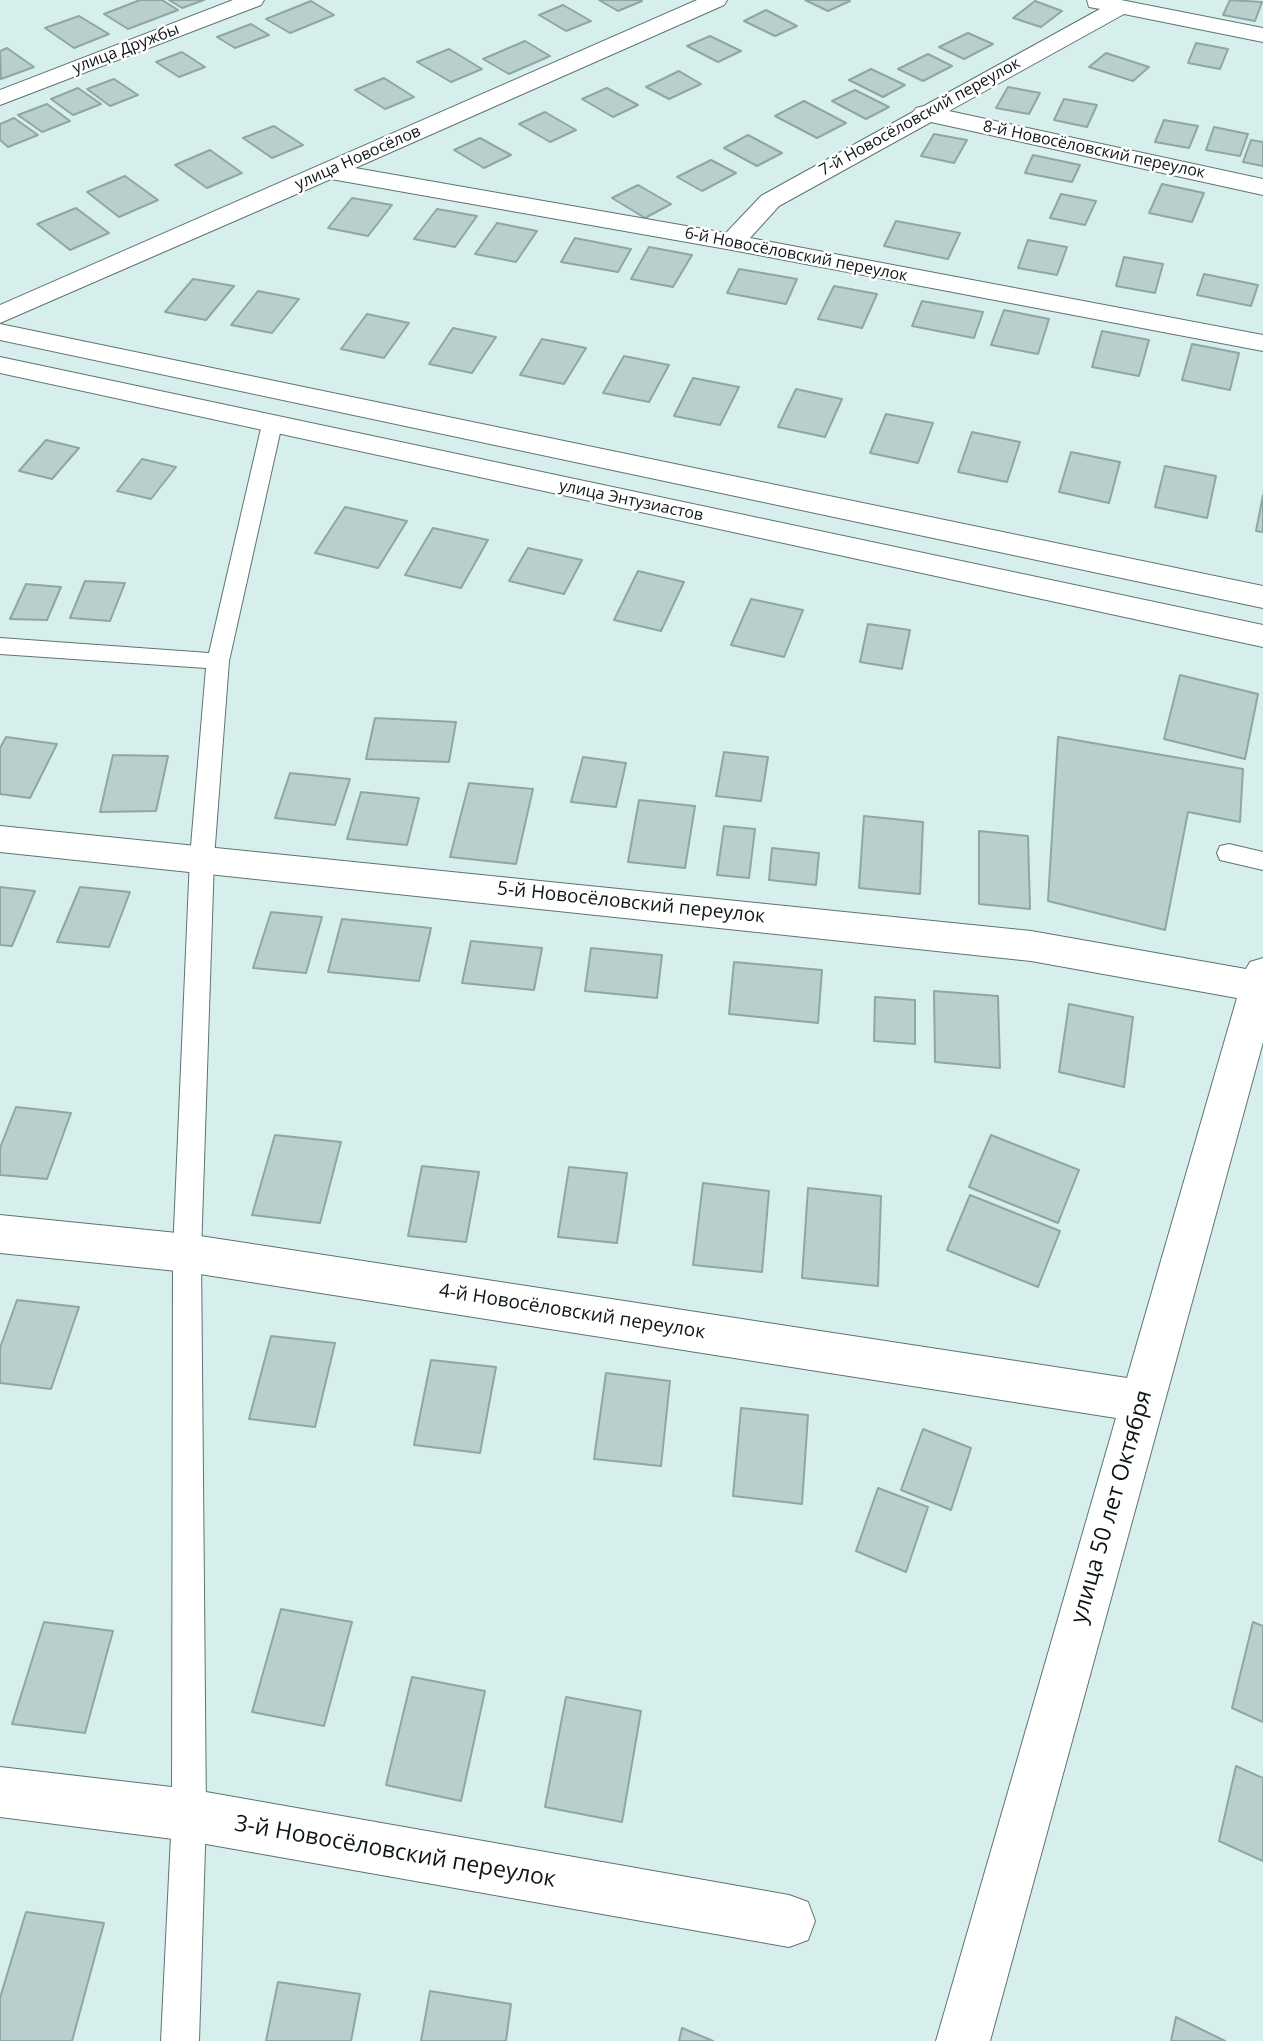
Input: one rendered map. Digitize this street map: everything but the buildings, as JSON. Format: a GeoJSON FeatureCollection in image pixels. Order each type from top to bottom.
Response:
{"type":"FeatureCollection","features":[{"type":"Feature","properties":{"kind":"street","name":"улица Дружбы"},"geometry":{"type":"LineString","coordinates":[[0,98],[253,0]]}},
{"type":"Feature","properties":{"kind":"street","name":"улица Новосёлов"},"geometry":{"type":"LineString","coordinates":[[0,315],[716,0]]}},
{"type":"Feature","properties":{"kind":"street"},"geometry":{"type":"LineString","coordinates":[[1088,0],[1263,35]]}},
{"type":"Feature","properties":{"kind":"street","name":"7-й Новосёловский переулок"},"geometry":{"type":"LineString","coordinates":[[732,242],[770,201],[924,113],[1120,7]]}},
{"type":"Feature","properties":{"kind":"street","name":"8-й Новосёловский переулок"},"geometry":{"type":"LineString","coordinates":[[924,113],[1263,187]]}},
{"type":"Feature","properties":{"kind":"street","name":"6-й Новосёловский переулок"},"geometry":{"type":"LineString","coordinates":[[329,170],[732,242],[1263,344]]}},
{"type":"Feature","properties":{"kind":"street","name":"улица Энтузиастов"},"geometry":{"type":"LineString","coordinates":[[0,332],[1263,597]]}},
{"type":"Feature","properties":{"kind":"street","name":"улица Энтузиастов"},"geometry":{"type":"LineString","coordinates":[[0,365],[1263,636]]}},
{"type":"Feature","properties":{"kind":"street","name":"5-й Новосёловский переулок"},"geometry":{"type":"LineString","coordinates":[[0,839],[1031,946],[1261,980]]}},
{"type":"Feature","properties":{"kind":"street","name":"улица 50 лет Октября"},"geometry":{"type":"LineString","coordinates":[[963,2041],[1261,980]]}},
{"type":"Feature","properties":{"kind":"street","name":"4-й Новосёловский переулок"},"geometry":{"type":"LineString","coordinates":[[0,1234],[187,1253],[1142,1401]]}},
{"type":"Feature","properties":{"kind":"street","name":"3-й Новосёловский переулок"},"geometry":{"type":"LineString","coordinates":[[0,1792],[189,1815],[789,1921]]}},
{"type":"Feature","properties":{"kind":"lane"},"geometry":{"type":"LineString","coordinates":[[180,2041],[189,1815],[187,1253],[202,858],[218,661],[272,424]]}},
{"type":"Feature","properties":{"kind":"lane"},"geometry":{"type":"LineString","coordinates":[[0,646],[218,661]]}},
{"type":"Feature","properties":{"kind":"lane"},"geometry":{"type":"LineString","coordinates":[[1229,853],[1263,860]]}}]}
